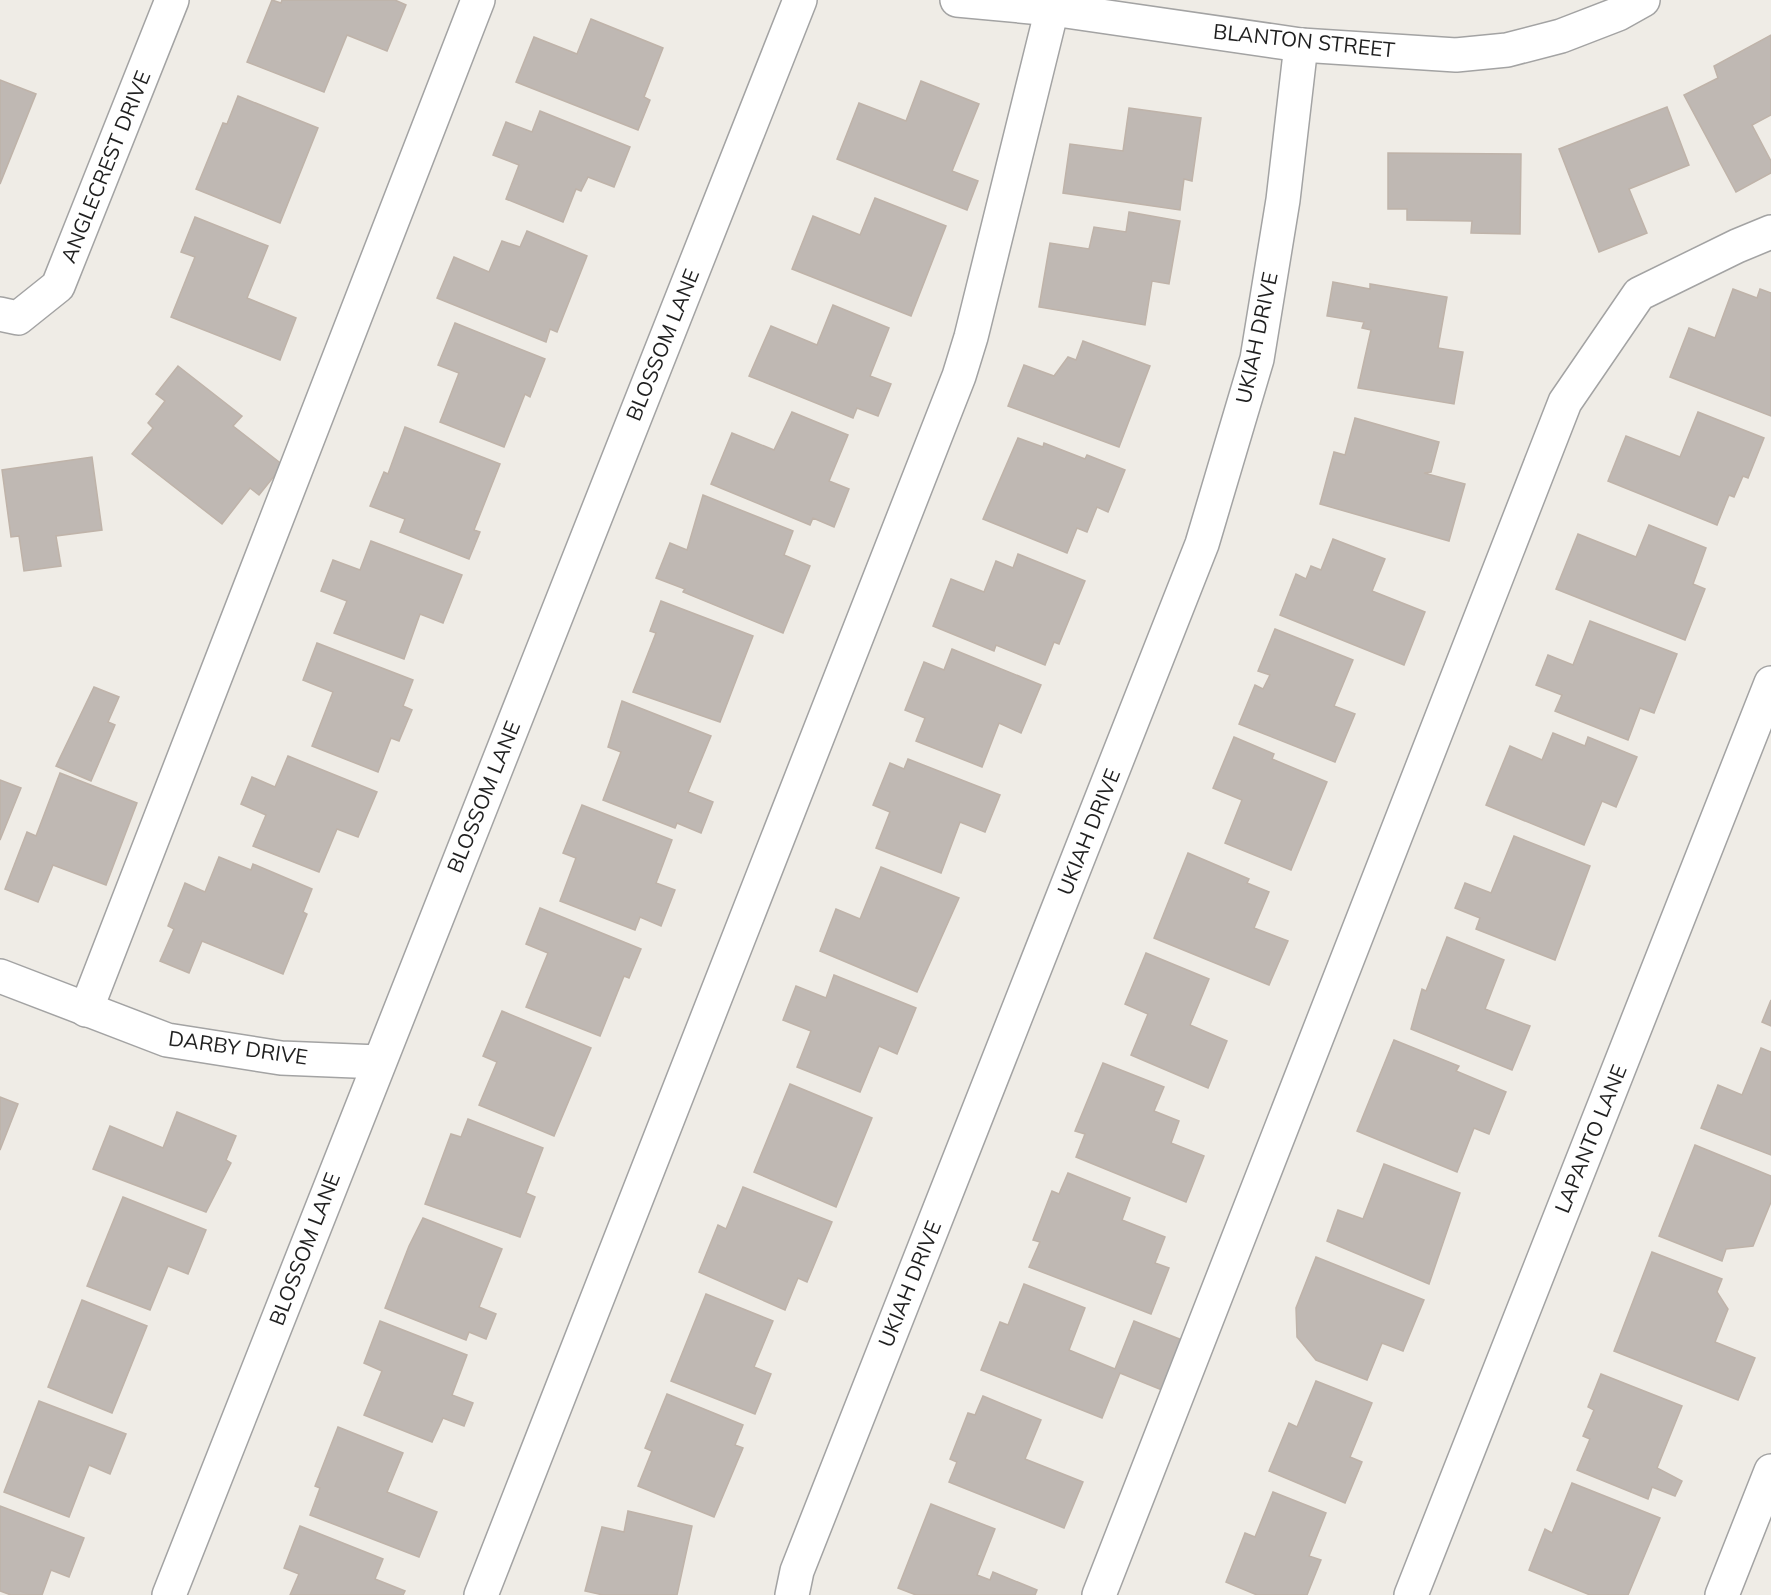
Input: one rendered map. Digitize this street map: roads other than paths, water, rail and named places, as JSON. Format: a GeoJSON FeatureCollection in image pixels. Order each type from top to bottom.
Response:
{"type":"FeatureCollection","features":[{"type":"Feature","properties":{"kind":"street","name":"ANGLECREST DRIVE"},"geometry":{"type":"LineString","coordinates":[[9,316],[58,286],[172,0]]}},
{"type":"Feature","properties":{"kind":"street"},"geometry":{"type":"LineString","coordinates":[[86,1010],[478,0]]}},
{"type":"Feature","properties":{"kind":"street","name":"BLOSSOM LANE"},"geometry":{"type":"LineString","coordinates":[[169,1595],[800,0]]}},
{"type":"Feature","properties":{"kind":"street","name":"BLANTON STREET"},"geometry":{"type":"LineString","coordinates":[[957,0],[1052,9],[1142,11],[1301,45],[1456,54],[1507,51],[1561,36],[1618,14],[1643,0]]}},
{"type":"Feature","properties":{"kind":"street"},"geometry":{"type":"LineString","coordinates":[[481,1595],[959,375],[971,337],[1052,9]]}},
{"type":"Feature","properties":{"kind":"street","name":"UKIAH DRIVE"},"geometry":{"type":"LineString","coordinates":[[792,1595],[797,1571],[1202,544],[1257,359],[1283,200],[1301,45]]}},
{"type":"Feature","properties":{"kind":"street"},"geometry":{"type":"LineString","coordinates":[[1099,1595],[1565,402],[1639,294],[1771,232]]}},
{"type":"Feature","properties":{"kind":"street","name":"LAPANTO LANE"},"geometry":{"type":"LineString","coordinates":[[1411,1595],[1771,683]]}},
{"type":"Feature","properties":{"kind":"street","name":"DARBY DRIVE"},"geometry":{"type":"LineString","coordinates":[[0,976],[167,1040],[281,1058],[379,1062]]}},
{"type":"Feature","properties":{"kind":"street"},"geometry":{"type":"LineString","coordinates":[[1722,1595],[1771,1471]]}}]}
